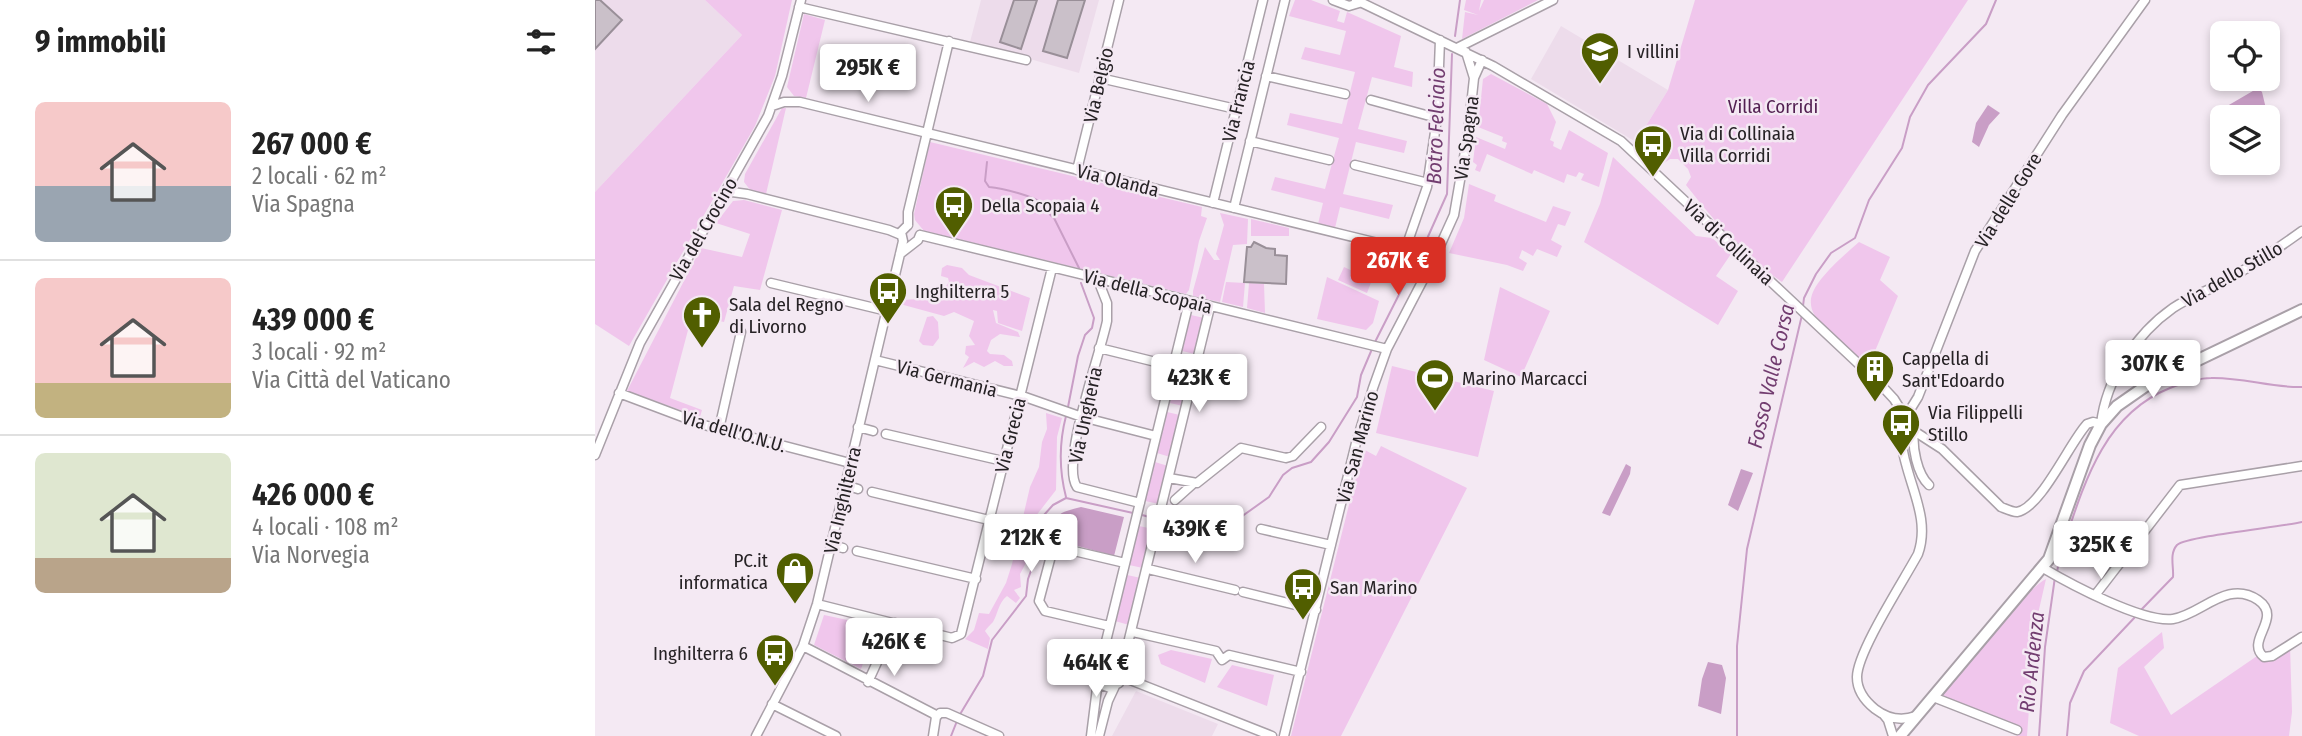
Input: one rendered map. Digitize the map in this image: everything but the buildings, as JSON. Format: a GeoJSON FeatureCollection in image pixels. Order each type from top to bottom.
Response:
{"type":"FeatureCollection","features":[{"type":"Feature","properties":{"kind":"main road"},"geometry":{"type":"LineString","coordinates":[[1903,731],[2052,573],[2049,559],[2078,474],[2101,424],[2117,406],[2140,388],[2302,310]]}},
{"type":"Feature","properties":{"kind":"street","name":"Via Belgio"},"geometry":{"type":"LineString","coordinates":[[1077,170],[1119,0]]}},
{"type":"Feature","properties":{"kind":"street","name":"Via Francia"},"geometry":{"type":"LineString","coordinates":[[1213,203],[1263,0]]}},
{"type":"Feature","properties":{"kind":"street","name":"Via Francia"},"geometry":{"type":"LineString","coordinates":[[1234,208],[1285,0]]}},
{"type":"Feature","properties":{"kind":"street","name":"Via di Collinaia"},"geometry":{"type":"LineString","coordinates":[[1333,0],[1349,6],[1358,2],[1466,52],[1621,141],[1880,384],[1914,431],[1942,449],[2001,507],[2018,512],[2035,499],[2083,429],[2093,422],[2101,424]]}},
{"type":"Feature","properties":{"kind":"street"},"geometry":{"type":"LineString","coordinates":[[1457,48],[1553,0]]}},
{"type":"Feature","properties":{"kind":"street","name":"Via delle Gore"},"geometry":{"type":"LineString","coordinates":[[1906,418],[1918,397],[1975,251],[2062,116],[2145,0]]}},
{"type":"Feature","properties":{"kind":"street"},"geometry":{"type":"LineString","coordinates":[[800,4],[1026,60]]}},
{"type":"Feature","properties":{"kind":"street","name":"Via del Crocino"},"geometry":{"type":"LineString","coordinates":[[595,455],[642,339],[772,106],[800,4]]}},
{"type":"Feature","properties":{"kind":"street"},"geometry":{"type":"LineString","coordinates":[[1407,250],[1428,183],[1437,118],[1440,40]]}},
{"type":"Feature","properties":{"kind":"street","name":"Via Inghilterra"},"geometry":{"type":"LineString","coordinates":[[756,736],[803,646],[817,604],[900,254],[909,234],[909,209],[949,41]]}},
{"type":"Feature","properties":{"kind":"street","name":"Via Spagna"},"geometry":{"type":"LineString","coordinates":[[1466,52],[1474,78]]}},
{"type":"Feature","properties":{"kind":"street","name":"Via Spagna"},"geometry":{"type":"LineString","coordinates":[[1387,349],[1454,215],[1468,134],[1474,78],[1482,60]]}},
{"type":"Feature","properties":{"kind":"street","name":"Via Francia"},"geometry":{"type":"LineString","coordinates":[[1266,76],[1345,94]]}},
{"type":"Feature","properties":{"kind":"street"},"geometry":{"type":"LineString","coordinates":[[1100,78],[1236,109]]}},
{"type":"Feature","properties":{"kind":"street","name":"Via Olanda"},"geometry":{"type":"LineString","coordinates":[[778,89],[800,102]]}},
{"type":"Feature","properties":{"kind":"street"},"geometry":{"type":"LineString","coordinates":[[1371,100],[1437,118]]}},
{"type":"Feature","properties":{"kind":"street","name":"Via Olanda"},"geometry":{"type":"LineString","coordinates":[[772,106],[784,102],[800,102],[1435,257]]}},
{"type":"Feature","properties":{"kind":"street","name":"Via Francia"},"geometry":{"type":"LineString","coordinates":[[1250,141],[1329,160]]}},
{"type":"Feature","properties":{"kind":"street"},"geometry":{"type":"LineString","coordinates":[[1355,165],[1428,183]]}},
{"type":"Feature","properties":{"kind":"street"},"geometry":{"type":"LineString","coordinates":[[733,177],[747,194]]}},
{"type":"Feature","properties":{"kind":"street"},"geometry":{"type":"LineString","coordinates":[[724,194],[747,194]]}},
{"type":"Feature","properties":{"kind":"street","name":"Via della Scopaia"},"geometry":{"type":"LineString","coordinates":[[747,194],[1387,349]]}},
{"type":"Feature","properties":{"kind":"street","name":"Via dello Stillo"},"geometry":{"type":"LineString","coordinates":[[2101,424],[2109,394],[2126,357],[2155,324],[2173,308],[2224,281],[2302,232]]}},
{"type":"Feature","properties":{"kind":"street","name":"Via Grecia"},"geometry":{"type":"LineString","coordinates":[[895,622],[952,638],[957,637],[964,629],[1052,268]]}},
{"type":"Feature","properties":{"kind":"street","name":"Via Ungheria"},"geometry":{"type":"LineString","coordinates":[[1098,280],[1108,312],[1079,416],[1075,445],[1075,484],[1138,510]]}},
{"type":"Feature","properties":{"kind":"street"},"geometry":{"type":"LineString","coordinates":[[771,283],[887,311]]}},
{"type":"Feature","properties":{"kind":"street"},"geometry":{"type":"LineString","coordinates":[[1091,736],[1099,674],[1109,626],[1189,302]]}},
{"type":"Feature","properties":{"kind":"street"},"geometry":{"type":"LineString","coordinates":[[1099,736],[1108,701],[1118,682],[1133,632],[1210,307]]}},
{"type":"Feature","properties":{"kind":"street"},"geometry":{"type":"LineString","coordinates":[[719,429],[741,332]]}},
{"type":"Feature","properties":{"kind":"street"},"geometry":{"type":"LineString","coordinates":[[1099,348],[1173,366]]}},
{"type":"Feature","properties":{"kind":"street","name":"Via San Marino"},"geometry":{"type":"LineString","coordinates":[[1284,736],[1356,443],[1387,349]]}},
{"type":"Feature","properties":{"kind":"street","name":"Via Germania"},"geometry":{"type":"LineString","coordinates":[[875,360],[1020,396],[1079,416],[1156,436]]}},
{"type":"Feature","properties":{"kind":"street","name":"Via dell'O.N.U."},"geometry":{"type":"LineString","coordinates":[[619,393],[719,429],[850,463]]}},
{"type":"Feature","properties":{"kind":"street"},"geometry":{"type":"LineString","coordinates":[[1900,410],[1904,456],[1921,516],[1923,536],[1918,554],[1861,659],[1858,670],[1862,694],[1903,731]]}},
{"type":"Feature","properties":{"kind":"street"},"geometry":{"type":"LineString","coordinates":[[858,427],[873,431]]}},
{"type":"Feature","properties":{"kind":"street"},"geometry":{"type":"LineString","coordinates":[[1175,500],[1241,448],[1280,458],[1293,456],[1321,427]]}},
{"type":"Feature","properties":{"kind":"street"},"geometry":{"type":"LineString","coordinates":[[1914,431],[1913,443],[1921,473],[1929,485]]}},
{"type":"Feature","properties":{"kind":"street"},"geometry":{"type":"LineString","coordinates":[[886,434],[1003,461]]}},
{"type":"Feature","properties":{"kind":"street"},"geometry":{"type":"LineString","coordinates":[[2096,594],[2180,485],[2302,466]]}},
{"type":"Feature","properties":{"kind":"street"},"geometry":{"type":"LineString","coordinates":[[1169,478],[1194,483]]}},
{"type":"Feature","properties":{"kind":"street"},"geometry":{"type":"LineString","coordinates":[[845,485],[858,489]]}},
{"type":"Feature","properties":{"kind":"street"},"geometry":{"type":"LineString","coordinates":[[872,492],[989,520]]}},
{"type":"Feature","properties":{"kind":"street"},"geometry":{"type":"LineString","coordinates":[[1261,529],[1331,545]]}},
{"type":"Feature","properties":{"kind":"street"},"geometry":{"type":"LineString","coordinates":[[831,545],[843,548]]}},
{"type":"Feature","properties":{"kind":"street"},"geometry":{"type":"LineString","coordinates":[[1109,626],[1045,611],[1039,601],[1052,552],[1057,547],[1125,563]]}},
{"type":"Feature","properties":{"kind":"street"},"geometry":{"type":"LineString","coordinates":[[857,551],[976,579]]}},
{"type":"Feature","properties":{"kind":"street"},"geometry":{"type":"LineString","coordinates":[[1148,569],[1316,610]]}},
{"type":"Feature","properties":{"kind":"street"},"geometry":{"type":"LineString","coordinates":[[2052,573],[2144,615],[2172,619],[2220,597],[2241,595],[2255,599],[2264,607],[2268,621],[2257,646],[2263,657],[2272,656],[2302,637]]}},
{"type":"Feature","properties":{"kind":"street"},"geometry":{"type":"LineString","coordinates":[[817,604],[895,622],[868,682]]}},
{"type":"Feature","properties":{"kind":"street"},"geometry":{"type":"LineString","coordinates":[[1133,632],[1216,651],[1222,660],[1229,655],[1301,672]]}},
{"type":"Feature","properties":{"kind":"street"},"geometry":{"type":"LineString","coordinates":[[803,646],[936,717]]}},
{"type":"Feature","properties":{"kind":"street"},"geometry":{"type":"LineString","coordinates":[[1099,674],[1111,666],[1117,670],[1118,682]]}},
{"type":"Feature","properties":{"kind":"street"},"geometry":{"type":"LineString","coordinates":[[1099,674],[1104,687],[1118,682],[1135,684],[1272,736]]}},
{"type":"Feature","properties":{"kind":"street"},"geometry":{"type":"LineString","coordinates":[[1933,697],[2017,730]]}},
{"type":"Feature","properties":{"kind":"street"},"geometry":{"type":"LineString","coordinates":[[772,704],[836,736]]}},
{"type":"Feature","properties":{"kind":"street"},"geometry":{"type":"LineString","coordinates":[[933,736],[936,717],[940,713],[947,713],[999,736]]}},
{"type":"Feature","properties":{"kind":"street"},"geometry":{"type":"LineString","coordinates":[[1886,717],[1903,731]]}},
{"type":"Feature","properties":{"kind":"shaded area"},"geometry":{"type":"Polygon","coordinates":[[[595,0],[705,0],[742,35],[595,192],[595,0]]]}},
{"type":"Feature","properties":{"kind":"shaded area"},"geometry":{"type":"Polygon","coordinates":[[[981,0],[1099,0],[1079,73],[970,42],[981,0]]]}},
{"type":"Feature","properties":{"kind":"shaded area","name":"I villini"},"geometry":{"type":"Polygon","coordinates":[[[1561,26],[1668,90],[1636,142],[1531,79],[1561,26]]]}},
{"type":"Feature","properties":{"kind":"shaded area"},"geometry":{"type":"Polygon","coordinates":[[[2253,91],[2261,91],[2265,105],[2229,105],[2253,91]]]}},
{"type":"Feature","properties":{"kind":"shaded area"},"geometry":{"type":"Polygon","coordinates":[[[1988,105],[2000,113],[1989,125],[1979,147],[1972,142],[1976,123],[1988,105]]]}},
{"type":"Feature","properties":{"kind":"shaded area"},"geometry":{"type":"Polygon","coordinates":[[[1626,464],[1631,467],[1630,474],[1610,516],[1602,513],[1626,464]]]}},
{"type":"Feature","properties":{"kind":"shaded area"},"geometry":{"type":"Polygon","coordinates":[[[1741,469],[1753,473],[1738,511],[1728,505],[1741,469]]]}},
{"type":"Feature","properties":{"kind":"shaded area"},"geometry":{"type":"Polygon","coordinates":[[[1081,507],[1124,517],[1114,556],[1056,540],[1047,532],[1052,521],[1060,514],[1081,507]]]}},
{"type":"Feature","properties":{"kind":"shaded area"},"geometry":{"type":"Polygon","coordinates":[[[1708,662],[1722,665],[1726,678],[1721,714],[1698,706],[1708,662]]]}},
{"type":"Feature","properties":{"kind":"shaded area"},"geometry":{"type":"Polygon","coordinates":[[[1136,691],[1218,724],[1212,736],[1112,736],[1136,691]]]}},
{"type":"Feature","properties":{"kind":"green space"},"geometry":{"type":"Polygon","coordinates":[[[705,0],[792,0],[775,76],[755,126],[629,346],[595,324],[595,192],[742,35],[705,0]]]}},
{"type":"Feature","properties":{"kind":"green space"},"geometry":{"type":"Polygon","coordinates":[[[1295,0],[1311,0],[1340,11],[1337,21],[1344,23],[1347,12],[1401,36],[1394,67],[1413,72],[1412,87],[1372,77],[1358,129],[1407,141],[1404,153],[1356,142],[1343,194],[1393,205],[1389,219],[1340,207],[1335,228],[1318,224],[1323,203],[1271,190],[1275,177],[1325,189],[1339,138],[1287,125],[1290,113],[1342,124],[1355,72],[1301,59],[1305,47],[1340,55],[1346,31],[1289,16],[1295,0]]]}},
{"type":"Feature","properties":{"kind":"green space"},"geometry":{"type":"Polygon","coordinates":[[[1466,0],[1481,0],[1479,11],[1484,0],[1538,0],[1462,39],[1465,12],[1478,15],[1464,10],[1466,0]]]}},
{"type":"Feature","properties":{"kind":"green space","name":"Villa Corridi"},"geometry":{"type":"Polygon","coordinates":[[[1695,0],[1968,0],[1782,282],[1742,249],[1707,212],[1686,185],[1691,177],[1688,169],[1678,159],[1670,159],[1661,165],[1636,142],[1668,90],[1695,0]]]}},
{"type":"Feature","properties":{"kind":"green space"},"geometry":{"type":"Polygon","coordinates":[[[804,14],[825,20],[806,98],[794,96],[787,87],[804,14]]]}},
{"type":"Feature","properties":{"kind":"green space"},"geometry":{"type":"Polygon","coordinates":[[[1491,74],[1547,104],[1556,122],[1550,140],[1554,142],[1553,146],[1561,150],[1569,130],[1608,153],[1599,187],[1581,180],[1584,174],[1579,172],[1576,177],[1567,174],[1564,183],[1534,170],[1532,174],[1487,154],[1480,172],[1475,170],[1477,165],[1473,162],[1476,137],[1505,149],[1507,143],[1502,141],[1503,137],[1478,127],[1483,79],[1491,74]]]}},
{"type":"Feature","properties":{"kind":"green space"},"geometry":{"type":"Polygon","coordinates":[[[782,108],[786,108],[766,194],[751,191],[744,182],[745,174],[782,108]]]}},
{"type":"Feature","properties":{"kind":"green space"},"geometry":{"type":"Polygon","coordinates":[[[930,142],[1202,207],[1201,216],[1207,218],[1199,241],[1189,290],[1186,294],[924,231],[915,220],[914,214],[930,142]]]}},
{"type":"Feature","properties":{"kind":"green space"},"geometry":{"type":"Polygon","coordinates":[[[1613,157],[1696,236],[1712,238],[1731,254],[1716,276],[1738,291],[1718,325],[1584,242],[1600,204],[1613,157]]]}},
{"type":"Feature","properties":{"kind":"green space"},"geometry":{"type":"Polygon","coordinates":[[[1469,184],[1496,195],[1494,201],[1546,222],[1553,206],[1571,212],[1565,226],[1558,224],[1551,240],[1562,246],[1557,257],[1537,249],[1533,256],[1522,250],[1519,258],[1527,263],[1523,271],[1449,253],[1464,218],[1469,184]]]}},
{"type":"Feature","properties":{"kind":"green space"},"geometry":{"type":"Polygon","coordinates":[[[744,200],[782,210],[760,290],[734,286],[724,322],[692,315],[670,398],[702,410],[700,417],[627,391],[701,248],[742,257],[750,234],[716,223],[733,201],[744,200]]]}},
{"type":"Feature","properties":{"kind":"green space"},"geometry":{"type":"Polygon","coordinates":[[[1220,213],[1248,219],[1247,244],[1233,245],[1220,302],[1193,296],[1193,291],[1205,247],[1214,260],[1220,260],[1216,254],[1224,225],[1220,213]]]}},
{"type":"Feature","properties":{"kind":"green space"},"geometry":{"type":"Polygon","coordinates":[[[1251,219],[1289,228],[1289,236],[1251,236],[1251,219]]]}},
{"type":"Feature","properties":{"kind":"green space"},"geometry":{"type":"Polygon","coordinates":[[[1859,242],[1890,257],[1880,280],[1898,296],[1868,368],[1829,333],[1811,307],[1812,295],[1820,281],[1859,242]]]}},
{"type":"Feature","properties":{"kind":"green space"},"geometry":{"type":"Polygon","coordinates":[[[947,265],[962,268],[969,275],[1030,298],[1022,331],[998,323],[997,311],[993,310],[996,323],[1018,332],[1020,337],[1000,334],[991,340],[987,351],[990,354],[1004,355],[1012,361],[1013,366],[1004,366],[995,361],[984,367],[974,362],[963,368],[969,357],[965,354],[966,346],[975,345],[969,336],[974,321],[954,312],[944,316],[900,304],[903,300],[917,299],[926,289],[943,290],[949,282],[948,278],[941,276],[942,268],[947,265]]]}},
{"type":"Feature","properties":{"kind":"green space"},"geometry":{"type":"Polygon","coordinates":[[[1344,267],[1372,280],[1367,293],[1338,280],[1344,267]]]}},
{"type":"Feature","properties":{"kind":"green space"},"geometry":{"type":"Polygon","coordinates":[[[1327,277],[1379,301],[1373,323],[1366,330],[1317,319],[1327,277]]]}},
{"type":"Feature","properties":{"kind":"green space"},"geometry":{"type":"Polygon","coordinates":[[[1226,282],[1245,283],[1243,307],[1222,302],[1226,282]]]}},
{"type":"Feature","properties":{"kind":"green space"},"geometry":{"type":"Polygon","coordinates":[[[1249,283],[1264,284],[1265,313],[1247,308],[1249,283]]]}},
{"type":"Feature","properties":{"kind":"green space"},"geometry":{"type":"Polygon","coordinates":[[[1500,287],[1550,311],[1521,377],[1484,360],[1500,287]]]}},
{"type":"Feature","properties":{"kind":"green space"},"geometry":{"type":"Polygon","coordinates":[[[1191,315],[1204,318],[1195,354],[1182,351],[1191,315]]]}},
{"type":"Feature","properties":{"kind":"green space"},"geometry":{"type":"Polygon","coordinates":[[[933,316],[938,322],[939,338],[933,346],[923,345],[919,341],[927,317],[933,316]]]}},
{"type":"Feature","properties":{"kind":"green space"},"geometry":{"type":"Polygon","coordinates":[[[1180,361],[1193,363],[1183,406],[1170,403],[1180,361]]]}},
{"type":"Feature","properties":{"kind":"green space","name":"Marino Marcacci"},"geometry":{"type":"Polygon","coordinates":[[[1392,366],[1494,391],[1478,457],[1376,433],[1392,366]]]}},
{"type":"Feature","properties":{"kind":"green space"},"geometry":{"type":"Polygon","coordinates":[[[1167,412],[1180,415],[1170,457],[1157,453],[1167,412]]]}},
{"type":"Feature","properties":{"kind":"green space"},"geometry":{"type":"Polygon","coordinates":[[[1046,413],[1062,418],[1057,437],[1056,490],[1032,521],[1028,559],[1020,574],[1021,587],[1014,590],[1020,598],[1016,603],[1007,596],[1002,602],[993,622],[985,631],[990,638],[988,649],[965,639],[974,630],[979,613],[989,614],[1006,583],[1030,487],[1039,467],[1042,442],[1047,429],[1046,413]]]}},
{"type":"Feature","properties":{"kind":"green space"},"geometry":{"type":"Polygon","coordinates":[[[1381,446],[1467,488],[1341,736],[1291,736],[1363,449],[1376,456],[1381,446]]]}},
{"type":"Feature","properties":{"kind":"green space"},"geometry":{"type":"Polygon","coordinates":[[[1155,462],[1168,466],[1159,504],[1145,501],[1155,462]]]}},
{"type":"Feature","properties":{"kind":"green space"},"geometry":{"type":"Polygon","coordinates":[[[1139,526],[1153,529],[1143,568],[1129,565],[1139,526]]]}},
{"type":"Feature","properties":{"kind":"green space"},"geometry":{"type":"Polygon","coordinates":[[[1127,575],[1141,578],[1129,625],[1115,621],[1127,575]]]}},
{"type":"Feature","properties":{"kind":"green space"},"geometry":{"type":"Polygon","coordinates":[[[2046,579],[2035,627],[2027,736],[2017,736],[2019,726],[1941,696],[2009,614],[2046,579]]]}},
{"type":"Feature","properties":{"kind":"green space"},"geometry":{"type":"Polygon","coordinates":[[[824,615],[857,622],[850,632],[870,644],[861,669],[814,645],[824,615]]]}},
{"type":"Feature","properties":{"kind":"green space"},"geometry":{"type":"Polygon","coordinates":[[[2162,632],[2164,648],[2144,667],[2171,715],[2260,654],[2264,657],[2290,645],[2292,712],[2289,736],[2139,736],[2110,723],[2118,668],[2162,632]]]}},
{"type":"Feature","properties":{"kind":"green space"},"geometry":{"type":"Polygon","coordinates":[[[1171,650],[1212,659],[1205,683],[1161,664],[1158,655],[1171,650]]]}},
{"type":"Feature","properties":{"kind":"green space"},"geometry":{"type":"Polygon","coordinates":[[[1232,665],[1274,675],[1267,706],[1217,687],[1232,665]]]}},
{"type":"Feature","properties":{"kind":"waterway","name":"Botro Felciaio"},"geometry":{"type":"LineString","coordinates":[[1455,36],[1460,0]]}},
{"type":"Feature","properties":{"kind":"waterway","name":"Fosso Valle Corsa"},"geometry":{"type":"LineString","coordinates":[[1803,306],[1816,274],[1831,253],[1855,238],[1869,200],[1902,148],[1910,117],[1928,85],[1986,24],[1996,0]]}},
{"type":"Feature","properties":{"kind":"waterway","name":"Botro Felciaio"},"geometry":{"type":"LineString","coordinates":[[1422,250],[1447,194],[1452,54]]}},
{"type":"Feature","properties":{"kind":"waterway"},"geometry":{"type":"LineString","coordinates":[[987,162],[985,181],[989,187],[1026,196],[1044,205],[1054,218],[1079,268]]}},
{"type":"Feature","properties":{"kind":"waterway","name":"Botro Felciaio"},"geometry":{"type":"LineString","coordinates":[[1374,344],[1419,255]]}},
{"type":"Feature","properties":{"kind":"waterway"},"geometry":{"type":"LineString","coordinates":[[1068,407],[1078,356],[1094,318],[1081,283]]}},
{"type":"Feature","properties":{"kind":"waterway","name":"Fosso Valle Corsa"},"geometry":{"type":"LineString","coordinates":[[1737,736],[1737,646],[1747,549],[1802,315]]}},
{"type":"Feature","properties":{"kind":"waterway","name":"Botro Felciaio"},"geometry":{"type":"LineString","coordinates":[[1162,520],[1229,522],[1241,517],[1269,497],[1283,475],[1292,468],[1311,462],[1329,442],[1357,397],[1361,375],[1372,349]]}},
{"type":"Feature","properties":{"kind":"waterway","name":"Rio Ardenza"},"geometry":{"type":"LineString","coordinates":[[2057,572],[2077,506],[2097,458],[2126,417],[2146,401],[2175,386],[2206,378],[2302,387]]}},
{"type":"Feature","properties":{"kind":"waterway"},"geometry":{"type":"LineString","coordinates":[[1066,416],[1061,457],[1066,497]]}},
{"type":"Feature","properties":{"kind":"waterway","name":"Botro Felciaio"},"geometry":{"type":"LineString","coordinates":[[959,716],[983,676],[992,640],[1026,596],[1028,579],[1040,546],[1040,525],[1044,515],[1053,505],[1066,498],[1133,513]]}},
{"type":"Feature","properties":{"kind":"waterway","name":"Botro Felciaio"},"geometry":{"type":"LineString","coordinates":[[1142,515],[1153,518]]}},
{"type":"Feature","properties":{"kind":"waterway"},"geometry":{"type":"LineString","coordinates":[[2140,611],[2173,577],[2172,556],[2177,545],[2198,538],[2302,522]]}},
{"type":"Feature","properties":{"kind":"waterway","name":"Rio Ardenza"},"geometry":{"type":"LineString","coordinates":[[2039,736],[2045,647],[2055,577]]}},
{"type":"Feature","properties":{"kind":"waterway"},"geometry":{"type":"LineString","coordinates":[[2067,736],[2070,703],[2084,671],[2137,615]]}},
{"type":"Feature","properties":{"kind":"waterway","name":"Botro Felciaio"},"geometry":{"type":"LineString","coordinates":[[951,736],[957,721]]}},
{"type":"Feature","properties":{"kind":"place","name":"I villini"},"geometry":{"type":"Point","coordinates":[1600,85]}},
{"type":"Feature","properties":{"kind":"place","name":"Via di Collinaia Villa Corridi"},"geometry":{"type":"Point","coordinates":[1653,178]}},
{"type":"Feature","properties":{"kind":"place","name":"Della Scopaia 4"},"geometry":{"type":"Point","coordinates":[954,239]}},
{"type":"Feature","properties":{"kind":"place","name":"Inghilterra 5"},"geometry":{"type":"Point","coordinates":[888,325]}},
{"type":"Feature","properties":{"kind":"place","name":"Sala del Regno di Livorno"},"geometry":{"type":"Point","coordinates":[702,349]}},
{"type":"Feature","properties":{"kind":"place","name":"Cappella di Sant'Edoardo"},"geometry":{"type":"Point","coordinates":[1875,403]}},
{"type":"Feature","properties":{"kind":"place","name":"Marino Marcacci"},"geometry":{"type":"Point","coordinates":[1435,412]}},
{"type":"Feature","properties":{"kind":"place","name":"Via Filippelli Stillo"},"geometry":{"type":"Point","coordinates":[1901,457]}},
{"type":"Feature","properties":{"kind":"place","name":"PC.it informatica"},"geometry":{"type":"Point","coordinates":[795,605]}},
{"type":"Feature","properties":{"kind":"place","name":"San Marino"},"geometry":{"type":"Point","coordinates":[1303,621]}},
{"type":"Feature","properties":{"kind":"place","name":"Inghilterra 6"},"geometry":{"type":"Point","coordinates":[775,687]}}]}
